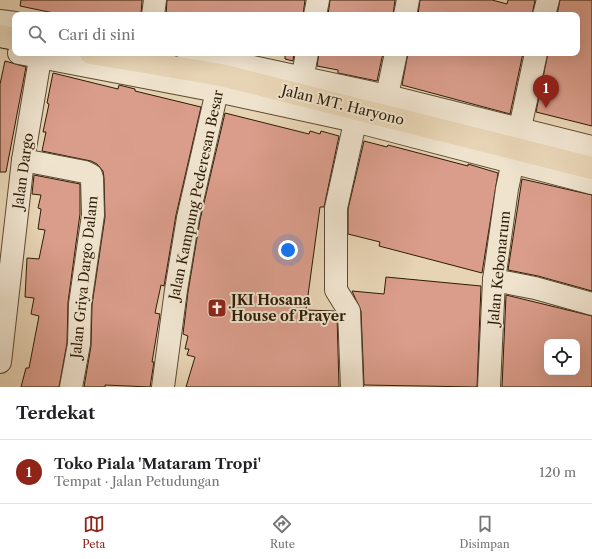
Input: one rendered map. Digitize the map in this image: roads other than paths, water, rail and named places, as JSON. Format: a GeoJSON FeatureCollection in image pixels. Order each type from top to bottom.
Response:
{"type":"FeatureCollection","features":[{"type":"Feature","properties":{"kind":"main road"},"geometry":{"type":"LineString","coordinates":[[0,36],[12,38]]}},
{"type":"Feature","properties":{"kind":"main road","name":"Jalan MT. Haryono"},"geometry":{"type":"LineString","coordinates":[[125,56],[147,58],[219,83],[301,86],[357,115],[385,105],[515,147],[592,168]]}},
{"type":"Feature","properties":{"kind":"street"},"geometry":{"type":"LineString","coordinates":[[153,12],[155,0]]}},
{"type":"Feature","properties":{"kind":"street"},"geometry":{"type":"LineString","coordinates":[[316,12],[318,0]]}},
{"type":"Feature","properties":{"kind":"street"},"geometry":{"type":"LineString","coordinates":[[406,12],[408,0]]}},
{"type":"Feature","properties":{"kind":"street"},"geometry":{"type":"LineString","coordinates":[[545,12],[548,0]]}},
{"type":"Feature","properties":{"kind":"street"},"geometry":{"type":"LineString","coordinates":[[0,21],[12,23]]}},
{"type":"Feature","properties":{"kind":"street"},"geometry":{"type":"LineString","coordinates":[[0,49],[12,51]]}},
{"type":"Feature","properties":{"kind":"street","name":"Jalan Dargo"},"geometry":{"type":"LineString","coordinates":[[0,362],[23,160],[41,56]]}},
{"type":"Feature","properties":{"kind":"street"},"geometry":{"type":"LineString","coordinates":[[47,56],[219,83],[357,115],[515,147],[592,147]]}},
{"type":"Feature","properties":{"kind":"street"},"geometry":{"type":"LineString","coordinates":[[198,56],[301,86],[385,105],[395,56]]}},
{"type":"Feature","properties":{"kind":"street"},"geometry":{"type":"LineString","coordinates":[[301,86],[306,56]]}},
{"type":"Feature","properties":{"kind":"street","name":"Jalan Kebonarum"},"geometry":{"type":"LineString","coordinates":[[488,387],[494,280],[515,147],[535,56]]}},
{"type":"Feature","properties":{"kind":"street","name":"Jalan Kampung Pederesan Besar"},"geometry":{"type":"LineString","coordinates":[[163,387],[176,290],[188,218],[219,83]]}},
{"type":"Feature","properties":{"kind":"street"},"geometry":{"type":"LineString","coordinates":[[352,387],[348,311],[336,290],[336,208],[357,115]]}},
{"type":"Feature","properties":{"kind":"street"},"geometry":{"type":"LineString","coordinates":[[515,147],[592,183]]}},
{"type":"Feature","properties":{"kind":"street","name":"Jalan Griya Dargo Dalam"},"geometry":{"type":"LineString","coordinates":[[23,160],[85,172],[91,175],[92,178],[93,215],[80,304],[79,344],[71,387]]}},
{"type":"Feature","properties":{"kind":"street"},"geometry":{"type":"LineString","coordinates":[[494,280],[535,288],[592,304]]}},
{"type":"Feature","properties":{"kind":"place","name":"Toko Piala 'Mataram Tropi'"},"geometry":{"type":"Point","coordinates":[546,108]}},
{"type":"Feature","properties":{"kind":"place","name":"JKI Hosana House of Prayer"},"geometry":{"type":"Point","coordinates":[217,308]}}]}
